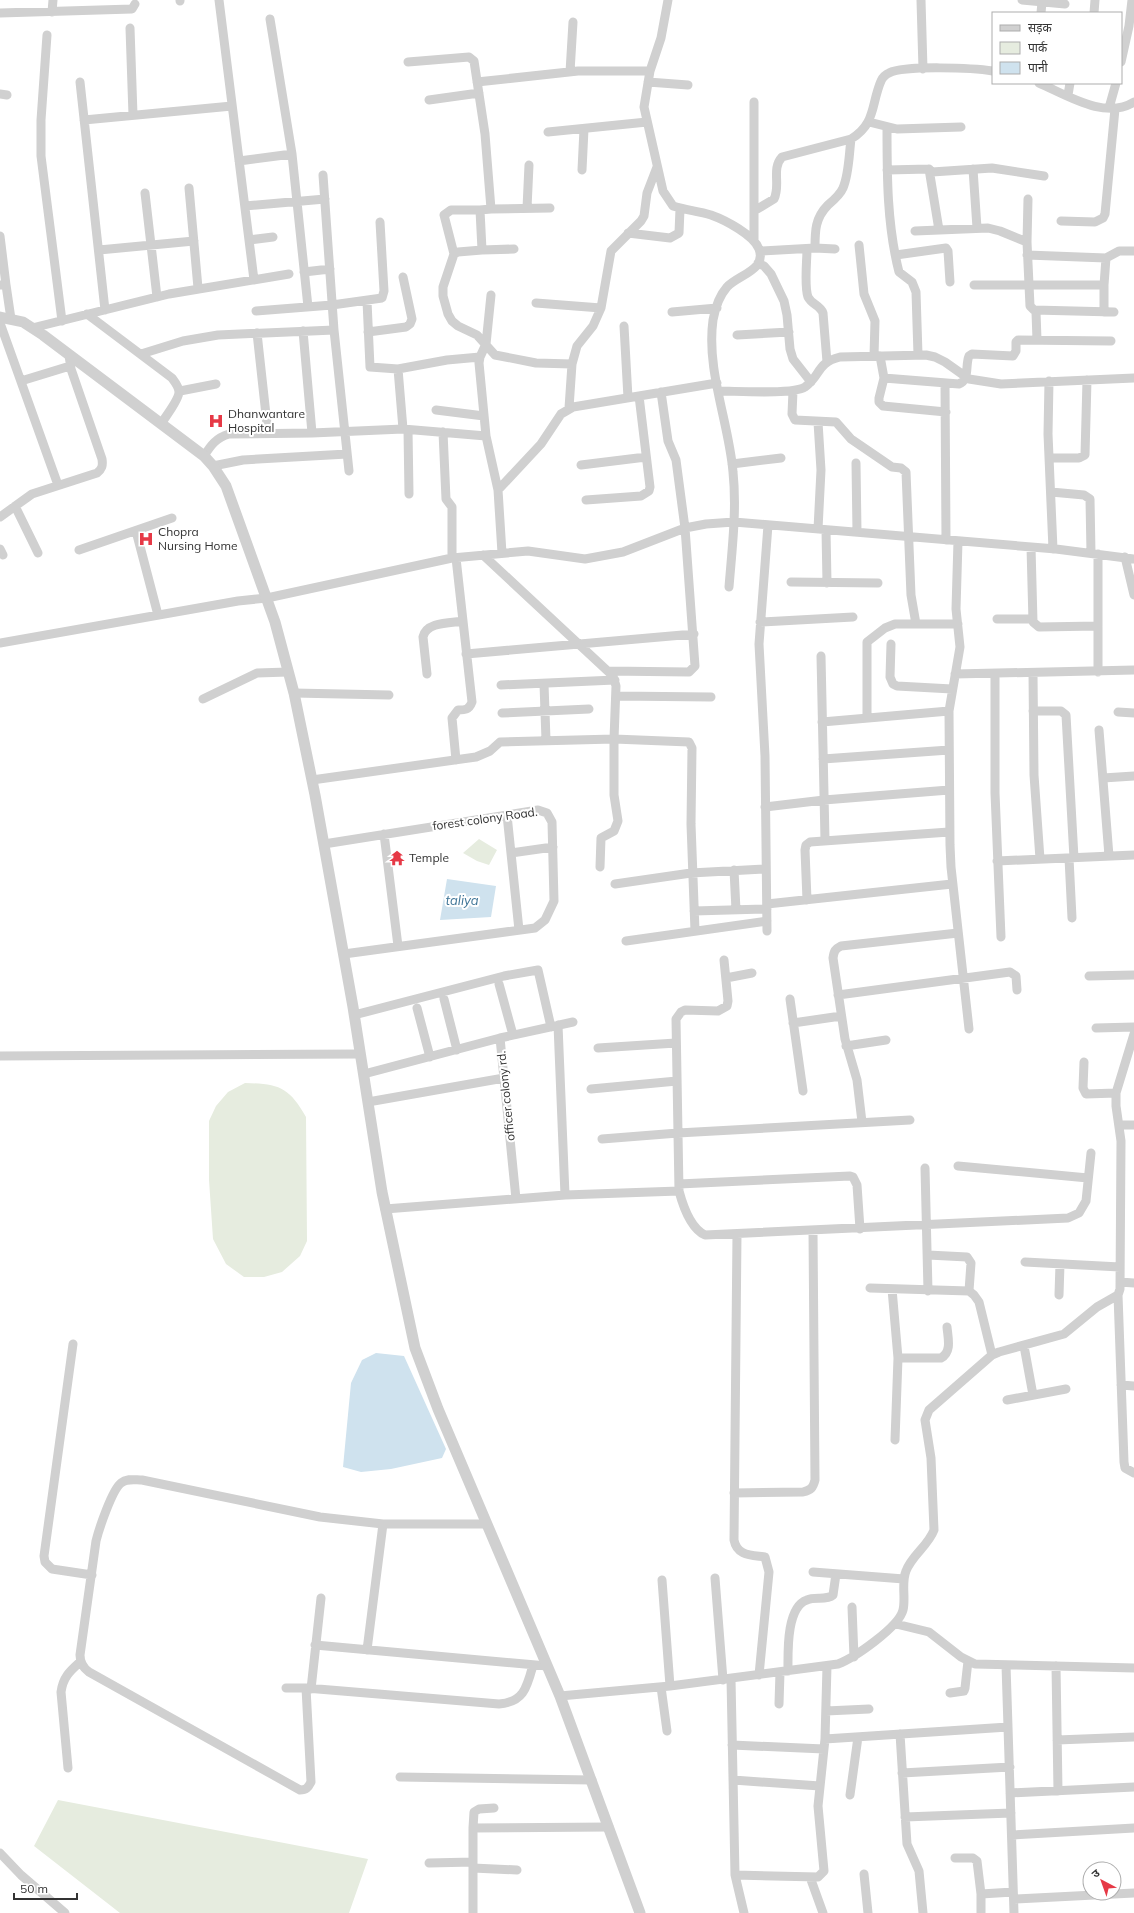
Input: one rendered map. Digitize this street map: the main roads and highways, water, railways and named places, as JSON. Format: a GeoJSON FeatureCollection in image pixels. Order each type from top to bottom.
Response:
{"type":"FeatureCollection","features":[{"type":"Feature","properties":{"kind":"water","name":"taliya"},"geometry":{"type":"Polygon","coordinates":[[[447,879],[496,886],[491,917],[440,920],[447,879]]]}},
{"type":"Feature","properties":{"kind":"water"},"geometry":{"type":"Polygon","coordinates":[[[376,1353],[404,1356],[446,1449],[442,1458],[391,1469],[361,1472],[343,1467],[351,1383],[362,1360],[376,1353]]]}},
{"type":"Feature","properties":{"kind":"place","name":"Dhanwantare Hospital"},"geometry":{"type":"Point","coordinates":[216,421]}},
{"type":"Feature","properties":{"kind":"place","name":"Chopra Nursing Home"},"geometry":{"type":"Point","coordinates":[146,539]}},
{"type":"Feature","properties":{"kind":"place","name":"Temple"},"geometry":{"type":"Point","coordinates":[397,858]}}]}
